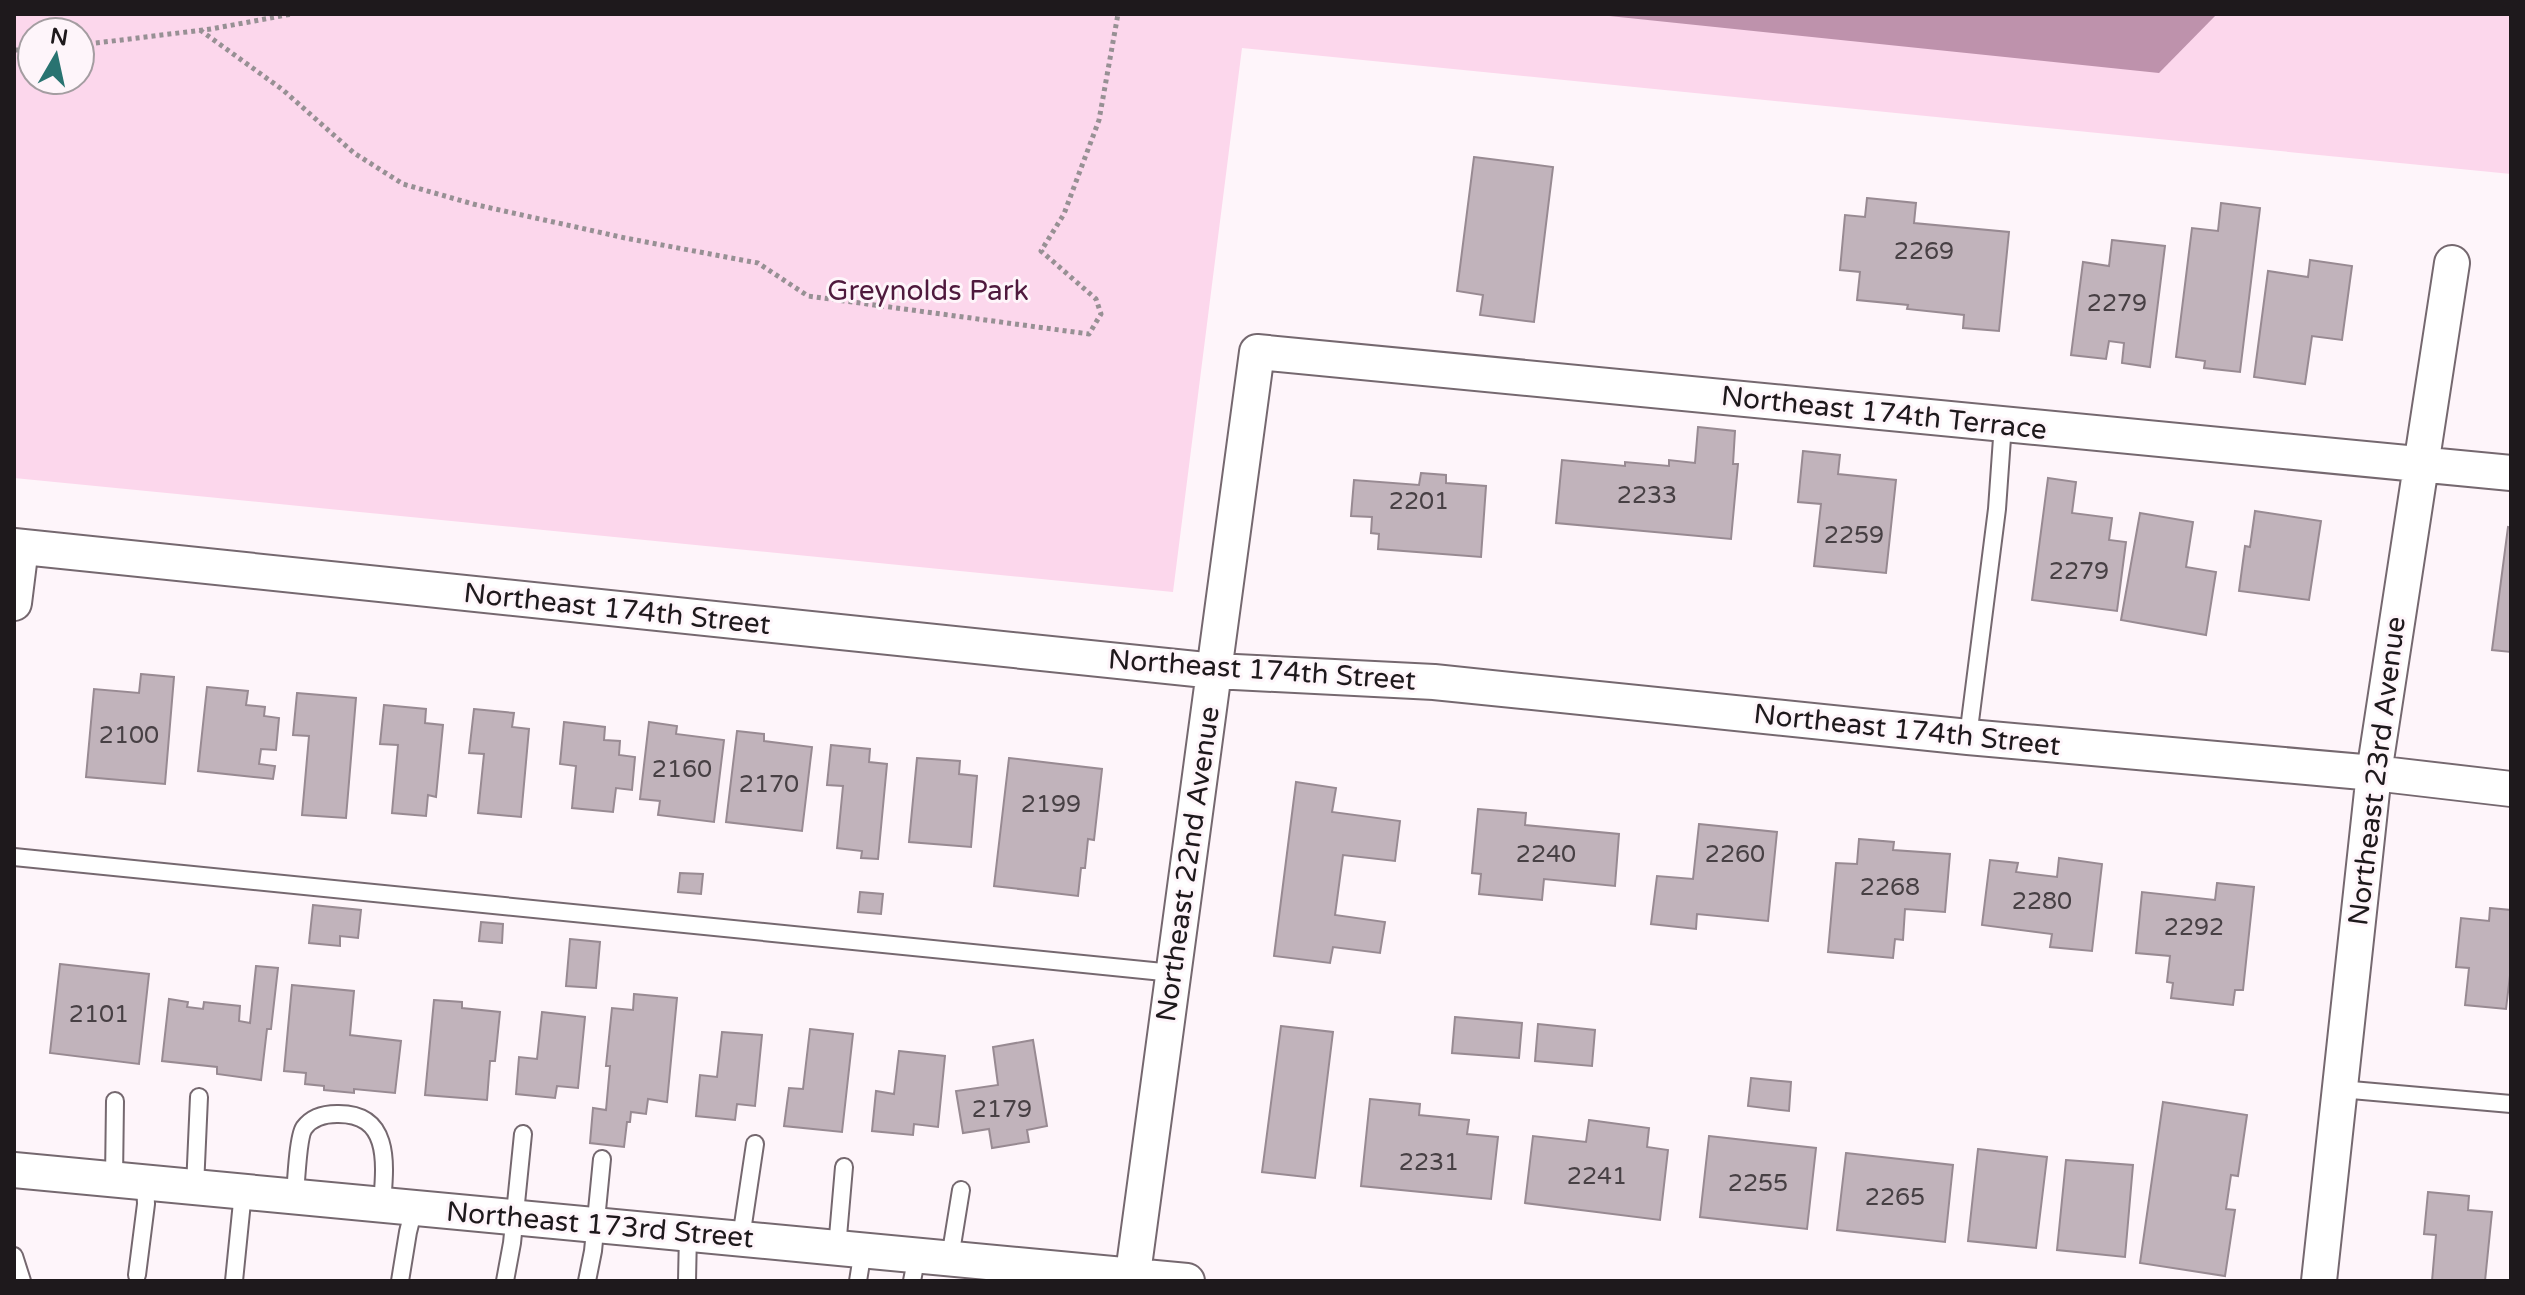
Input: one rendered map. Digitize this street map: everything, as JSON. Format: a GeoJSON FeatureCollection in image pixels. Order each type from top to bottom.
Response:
{"type":"FeatureCollection","features":[{"type":"Feature","properties":{"kind":"street","name":"Northeast 23rd Avenue"},"geometry":{"type":"LineString","coordinates":[[2319,1281],[2374,773],[2452,263]]}},
{"type":"Feature","properties":{"kind":"street","name":"Northeast 174th Terrace"},"geometry":{"type":"LineString","coordinates":[[1257,352],[2511,473]]}},
{"type":"Feature","properties":{"kind":"street","name":"Northeast 22nd Avenue"},"geometry":{"type":"LineString","coordinates":[[1132,1278],[1257,352]]}},
{"type":"Feature","properties":{"kind":"street","name":"Northeast 174th Street"},"geometry":{"type":"LineString","coordinates":[[18,547],[1215,671],[1434,682],[2511,789]]}},
{"type":"Feature","properties":{"kind":"street"},"geometry":{"type":"LineString","coordinates":[[14,603],[18,547]]}},
{"type":"Feature","properties":{"kind":"street","name":"Northeast 173rd Street"},"geometry":{"type":"LineString","coordinates":[[14,1170],[741,1238],[853,1259],[1187,1281]]}},
{"type":"Feature","properties":{"kind":"lane"},"geometry":{"type":"LineString","coordinates":[[1968,737],[1997,509],[2003,424]]}},
{"type":"Feature","properties":{"kind":"lane"},"geometry":{"type":"LineString","coordinates":[[14,857],[1173,973]]}},
{"type":"Feature","properties":{"kind":"lane"},"geometry":{"type":"LineString","coordinates":[[2340,1089],[2511,1104]]}},
{"type":"Feature","properties":{"kind":"lane"},"geometry":{"type":"LineString","coordinates":[[195,1187],[199,1097]]}},
{"type":"Feature","properties":{"kind":"lane"},"geometry":{"type":"LineString","coordinates":[[115,1101],[130,1180],[146,1204],[137,1275]]}},
{"type":"Feature","properties":{"kind":"lane"},"geometry":{"type":"LineString","coordinates":[[295,1196],[300,1138],[304,1128],[320,1115],[360,1116],[371,1125],[382,1143],[408,1232],[400,1281]]}},
{"type":"Feature","properties":{"kind":"lane"},"geometry":{"type":"LineString","coordinates":[[505,1281],[523,1134]]}},
{"type":"Feature","properties":{"kind":"lane"},"geometry":{"type":"LineString","coordinates":[[741,1238],[755,1144]]}},
{"type":"Feature","properties":{"kind":"lane"},"geometry":{"type":"LineString","coordinates":[[587,1281],[602,1159]]}},
{"type":"Feature","properties":{"kind":"lane"},"geometry":{"type":"LineString","coordinates":[[844,1167],[853,1259]]}},
{"type":"Feature","properties":{"kind":"lane"},"geometry":{"type":"LineString","coordinates":[[926,1265],[961,1190]]}},
{"type":"Feature","properties":{"kind":"lane"},"geometry":{"type":"LineString","coordinates":[[234,1281],[243,1192]]}},
{"type":"Feature","properties":{"kind":"lane"},"geometry":{"type":"LineString","coordinates":[[687,1281],[688,1233]]}},
{"type":"Feature","properties":{"kind":"lane"},"geometry":{"type":"LineString","coordinates":[[14,1256],[22,1281]]}},
{"type":"Feature","properties":{"kind":"path"},"geometry":{"type":"LineString","coordinates":[[96,43],[292,14]]}},
{"type":"Feature","properties":{"kind":"path"},"geometry":{"type":"LineString","coordinates":[[200,30],[283,90],[354,153],[403,184],[473,204],[610,235],[758,263],[808,296],[1089,334],[1101,314],[1096,299],[1041,251],[1064,214],[1099,120],[1118,14]]}},
{"type":"Feature","properties":{"kind":"green space","name":"Greynolds Park"},"geometry":{"type":"Polygon","coordinates":[[[14,14],[2511,14],[2511,174],[1242,48],[1173,592],[14,478],[14,14]]]}},
{"type":"Feature","properties":{"kind":"shaded area"},"geometry":{"type":"Polygon","coordinates":[[[1590,14],[2217,14],[2159,73],[1590,14]]]}},
{"type":"Feature","properties":{"kind":"building"},"geometry":{"type":"Polygon","coordinates":[[[1474,157],[1553,167],[1534,322],[1480,315],[1483,295],[1457,291],[1474,157]]]}},
{"type":"Feature","properties":{"kind":"building"},"geometry":{"type":"Polygon","coordinates":[[[1867,198],[1916,203],[1914,223],[2009,232],[1999,331],[1963,328],[1964,315],[1857,300],[1860,272],[1840,270],[1845,215],[1865,217],[1867,198]]]}},
{"type":"Feature","properties":{"kind":"building"},"geometry":{"type":"Polygon","coordinates":[[[2221,203],[2260,208],[2240,372],[2204,368],[2205,361],[2176,357],[2192,228],[2218,231],[2221,203]]]}},
{"type":"Feature","properties":{"kind":"building"},"geometry":{"type":"Polygon","coordinates":[[[2112,240],[2165,246],[2150,367],[2122,363],[2124,343],[2109,341],[2106,359],[2071,355],[2083,262],[2109,266],[2112,240]]]}},
{"type":"Feature","properties":{"kind":"building"},"geometry":{"type":"Polygon","coordinates":[[[2310,260],[2352,266],[2342,340],[2312,336],[2305,384],[2254,377],[2268,271],[2308,277],[2310,260]]]}},
{"type":"Feature","properties":{"kind":"building"},"geometry":{"type":"Polygon","coordinates":[[[1698,427],[1735,431],[1733,464],[1738,464],[1731,539],[1556,523],[1562,460],[1625,466],[1625,462],[1669,466],[1669,460],[1695,463],[1698,427]]]}},
{"type":"Feature","properties":{"kind":"building"},"geometry":{"type":"Polygon","coordinates":[[[1803,451],[1840,455],[1838,474],[1896,480],[1886,573],[1814,566],[1821,504],[1798,502],[1803,451]]]}},
{"type":"Feature","properties":{"kind":"building"},"geometry":{"type":"Polygon","coordinates":[[[1421,473],[1446,475],[1446,483],[1486,486],[1481,557],[1378,549],[1379,534],[1371,533],[1372,517],[1351,516],[1354,480],[1419,485],[1421,473]]]}},
{"type":"Feature","properties":{"kind":"building"},"geometry":{"type":"Polygon","coordinates":[[[2048,478],[2076,482],[2072,513],[2112,518],[2109,540],[2126,542],[2117,611],[2032,600],[2048,478]]]}},
{"type":"Feature","properties":{"kind":"building"},"geometry":{"type":"Polygon","coordinates":[[[2255,511],[2321,521],[2309,600],[2239,591],[2245,546],[2250,547],[2255,511]]]}},
{"type":"Feature","properties":{"kind":"building"},"geometry":{"type":"Polygon","coordinates":[[[2140,513],[2193,522],[2186,567],[2216,572],[2206,635],[2121,620],[2140,513]]]}},
{"type":"Feature","properties":{"kind":"building"},"geometry":{"type":"Polygon","coordinates":[[[2508,527],[2511,528],[2511,652],[2492,650],[2508,527]]]}},
{"type":"Feature","properties":{"kind":"building"},"geometry":{"type":"Polygon","coordinates":[[[141,674],[174,677],[165,784],[86,777],[94,689],[139,693],[141,674]]]}},
{"type":"Feature","properties":{"kind":"building"},"geometry":{"type":"Polygon","coordinates":[[[207,687],[248,691],[246,705],[265,707],[264,716],[279,718],[276,750],[261,749],[259,764],[275,766],[273,779],[198,771],[207,687]]]}},
{"type":"Feature","properties":{"kind":"building"},"geometry":{"type":"Polygon","coordinates":[[[297,693],[356,698],[346,818],[302,815],[309,736],[293,735],[297,693]]]}},
{"type":"Feature","properties":{"kind":"building"},"geometry":{"type":"Polygon","coordinates":[[[384,705],[426,709],[425,723],[443,725],[436,797],[428,795],[426,816],[392,813],[398,745],[380,744],[384,705]]]}},
{"type":"Feature","properties":{"kind":"building"},"geometry":{"type":"Polygon","coordinates":[[[474,709],[514,713],[512,727],[529,729],[521,817],[478,813],[484,754],[469,753],[474,709]]]}},
{"type":"Feature","properties":{"kind":"building"},"geometry":{"type":"Polygon","coordinates":[[[564,722],[605,727],[604,740],[620,741],[619,755],[635,757],[632,790],[616,788],[613,812],[572,808],[576,766],[560,764],[564,722]]]}},
{"type":"Feature","properties":{"kind":"building"},"geometry":{"type":"Polygon","coordinates":[[[649,722],[677,726],[676,734],[724,740],[714,822],[658,815],[660,801],[640,799],[649,722]]]}},
{"type":"Feature","properties":{"kind":"building"},"geometry":{"type":"Polygon","coordinates":[[[737,731],[764,734],[764,741],[812,747],[802,831],[726,822],[737,731]]]}},
{"type":"Feature","properties":{"kind":"building"},"geometry":{"type":"Polygon","coordinates":[[[831,745],[870,749],[869,762],[887,764],[878,859],[861,858],[862,851],[837,848],[843,786],[827,785],[831,745]]]}},
{"type":"Feature","properties":{"kind":"building"},"geometry":{"type":"Polygon","coordinates":[[[917,758],[960,761],[959,774],[977,776],[971,847],[909,842],[917,758]]]}},
{"type":"Feature","properties":{"kind":"building"},"geometry":{"type":"Polygon","coordinates":[[[1009,758],[1102,769],[1094,840],[1088,839],[1078,896],[994,886],[1009,758]]]}},
{"type":"Feature","properties":{"kind":"building"},"geometry":{"type":"Polygon","coordinates":[[[1296,782],[1336,788],[1332,812],[1400,821],[1395,861],[1343,855],[1335,915],[1385,922],[1380,953],[1333,947],[1330,963],[1274,956],[1296,782]]]}},
{"type":"Feature","properties":{"kind":"building"},"geometry":{"type":"Polygon","coordinates":[[[1478,809],[1526,813],[1525,825],[1619,834],[1615,886],[1544,879],[1542,900],[1479,894],[1481,874],[1472,873],[1478,809]]]}},
{"type":"Feature","properties":{"kind":"building"},"geometry":{"type":"Polygon","coordinates":[[[1699,824],[1777,832],[1768,921],[1697,914],[1696,929],[1651,924],[1657,876],[1693,879],[1699,824]]]}},
{"type":"Feature","properties":{"kind":"building"},"geometry":{"type":"Polygon","coordinates":[[[1859,839],[1894,842],[1893,850],[1950,854],[1945,912],[1905,909],[1903,940],[1895,939],[1893,958],[1828,952],[1836,863],[1857,864],[1859,839]]]}},
{"type":"Feature","properties":{"kind":"building"},"geometry":{"type":"Polygon","coordinates":[[[2059,858],[2102,864],[2092,951],[2050,947],[2052,934],[1982,925],[1990,860],[2018,863],[2016,872],[2057,877],[2059,858]]]}},
{"type":"Feature","properties":{"kind":"building"},"geometry":{"type":"Polygon","coordinates":[[[680,873],[703,874],[701,894],[678,892],[680,873]]]}},
{"type":"Feature","properties":{"kind":"building"},"geometry":{"type":"Polygon","coordinates":[[[2217,883],[2254,887],[2243,990],[2235,990],[2233,1005],[2171,998],[2173,983],[2167,982],[2170,956],[2136,953],[2142,892],[2215,900],[2217,883]]]}},
{"type":"Feature","properties":{"kind":"building"},"geometry":{"type":"Polygon","coordinates":[[[860,892],[883,894],[881,914],[858,912],[860,892]]]}},
{"type":"Feature","properties":{"kind":"building"},"geometry":{"type":"Polygon","coordinates":[[[313,905],[361,910],[358,938],[340,936],[340,946],[309,943],[313,905]]]}},
{"type":"Feature","properties":{"kind":"building"},"geometry":{"type":"Polygon","coordinates":[[[2490,908],[2511,910],[2511,967],[2506,1009],[2465,1005],[2469,968],[2456,967],[2461,918],[2489,921],[2490,908]]]}},
{"type":"Feature","properties":{"kind":"building"},"geometry":{"type":"Polygon","coordinates":[[[481,922],[503,924],[502,943],[479,941],[481,922]]]}},
{"type":"Feature","properties":{"kind":"building"},"geometry":{"type":"Polygon","coordinates":[[[570,939],[600,942],[596,988],[566,986],[570,939]]]}},
{"type":"Feature","properties":{"kind":"building"},"geometry":{"type":"Polygon","coordinates":[[[60,964],[149,974],[139,1064],[50,1053],[60,964]]]}},
{"type":"Feature","properties":{"kind":"building"},"geometry":{"type":"Polygon","coordinates":[[[256,966],[278,968],[261,1080],[217,1074],[217,1067],[162,1061],[169,999],[188,1002],[187,1007],[203,1009],[204,1002],[240,1006],[239,1021],[250,1023],[256,966]]]}},
{"type":"Feature","properties":{"kind":"building"},"geometry":{"type":"Polygon","coordinates":[[[292,985],[354,991],[350,1035],[401,1041],[395,1093],[324,1090],[324,1086],[305,1084],[306,1073],[284,1071],[292,985]]]}},
{"type":"Feature","properties":{"kind":"building"},"geometry":{"type":"Polygon","coordinates":[[[634,994],[677,998],[667,1102],[648,1099],[646,1114],[631,1112],[624,1147],[590,1143],[593,1108],[606,1110],[610,1066],[606,1066],[612,1008],[633,1010],[634,994]]]}},
{"type":"Feature","properties":{"kind":"building"},"geometry":{"type":"Polygon","coordinates":[[[434,1000],[462,1002],[462,1008],[500,1012],[495,1061],[490,1061],[487,1100],[425,1095],[434,1000]]]}},
{"type":"Feature","properties":{"kind":"building"},"geometry":{"type":"Polygon","coordinates":[[[542,1012],[585,1017],[578,1088],[557,1086],[555,1098],[516,1094],[519,1057],[537,1059],[542,1012]]]}},
{"type":"Feature","properties":{"kind":"building"},"geometry":{"type":"Polygon","coordinates":[[[1455,1017],[1522,1023],[1519,1058],[1452,1053],[1455,1017]]]}},
{"type":"Feature","properties":{"kind":"building"},"geometry":{"type":"Polygon","coordinates":[[[1538,1024],[1595,1030],[1592,1066],[1535,1061],[1538,1024]]]}},
{"type":"Feature","properties":{"kind":"building"},"geometry":{"type":"Polygon","coordinates":[[[1281,1026],[1333,1032],[1315,1178],[1262,1172],[1281,1026]]]}},
{"type":"Feature","properties":{"kind":"building"},"geometry":{"type":"Polygon","coordinates":[[[810,1029],[853,1034],[842,1132],[784,1126],[789,1088],[803,1089],[810,1029]]]}},
{"type":"Feature","properties":{"kind":"building"},"geometry":{"type":"Polygon","coordinates":[[[722,1032],[762,1035],[755,1106],[737,1104],[735,1120],[696,1116],[700,1075],[717,1077],[722,1032]]]}},
{"type":"Feature","properties":{"kind":"building"},"geometry":{"type":"Polygon","coordinates":[[[1033,1040],[1047,1126],[1027,1130],[1029,1142],[992,1148],[989,1129],[963,1133],[956,1091],[998,1085],[993,1047],[1033,1040]]]}},
{"type":"Feature","properties":{"kind":"building"},"geometry":{"type":"Polygon","coordinates":[[[899,1051],[945,1056],[938,1127],[914,1124],[913,1135],[872,1131],[876,1091],[894,1094],[899,1051]]]}},
{"type":"Feature","properties":{"kind":"building"},"geometry":{"type":"Polygon","coordinates":[[[1751,1078],[1791,1082],[1789,1111],[1748,1106],[1751,1078]]]}},
{"type":"Feature","properties":{"kind":"building"},"geometry":{"type":"Polygon","coordinates":[[[1370,1099],[1420,1104],[1419,1115],[1469,1120],[1467,1134],[1498,1137],[1491,1199],[1361,1186],[1370,1099]]]}},
{"type":"Feature","properties":{"kind":"building"},"geometry":{"type":"Polygon","coordinates":[[[2163,1102],[2247,1115],[2238,1176],[2231,1175],[2226,1209],[2235,1210],[2225,1276],[2140,1263],[2163,1102]]]}},
{"type":"Feature","properties":{"kind":"building"},"geometry":{"type":"Polygon","coordinates":[[[1589,1120],[1649,1128],[1647,1147],[1668,1150],[1660,1220],[1525,1203],[1533,1136],[1586,1142],[1589,1120]]]}},
{"type":"Feature","properties":{"kind":"building"},"geometry":{"type":"Polygon","coordinates":[[[1709,1136],[1816,1148],[1807,1229],[1700,1217],[1709,1136]]]}},
{"type":"Feature","properties":{"kind":"building"},"geometry":{"type":"Polygon","coordinates":[[[1978,1149],[2047,1157],[2036,1248],[1968,1241],[1978,1149]]]}},
{"type":"Feature","properties":{"kind":"building"},"geometry":{"type":"Polygon","coordinates":[[[1846,1153],[1953,1165],[1945,1242],[1837,1230],[1846,1153]]]}},
{"type":"Feature","properties":{"kind":"building"},"geometry":{"type":"Polygon","coordinates":[[[2066,1160],[2133,1165],[2125,1257],[2057,1250],[2066,1160]]]}},
{"type":"Feature","properties":{"kind":"building"},"geometry":{"type":"Polygon","coordinates":[[[2428,1192],[2469,1196],[2468,1210],[2492,1212],[2485,1281],[2432,1281],[2436,1235],[2424,1234],[2428,1192]]]}}]}
